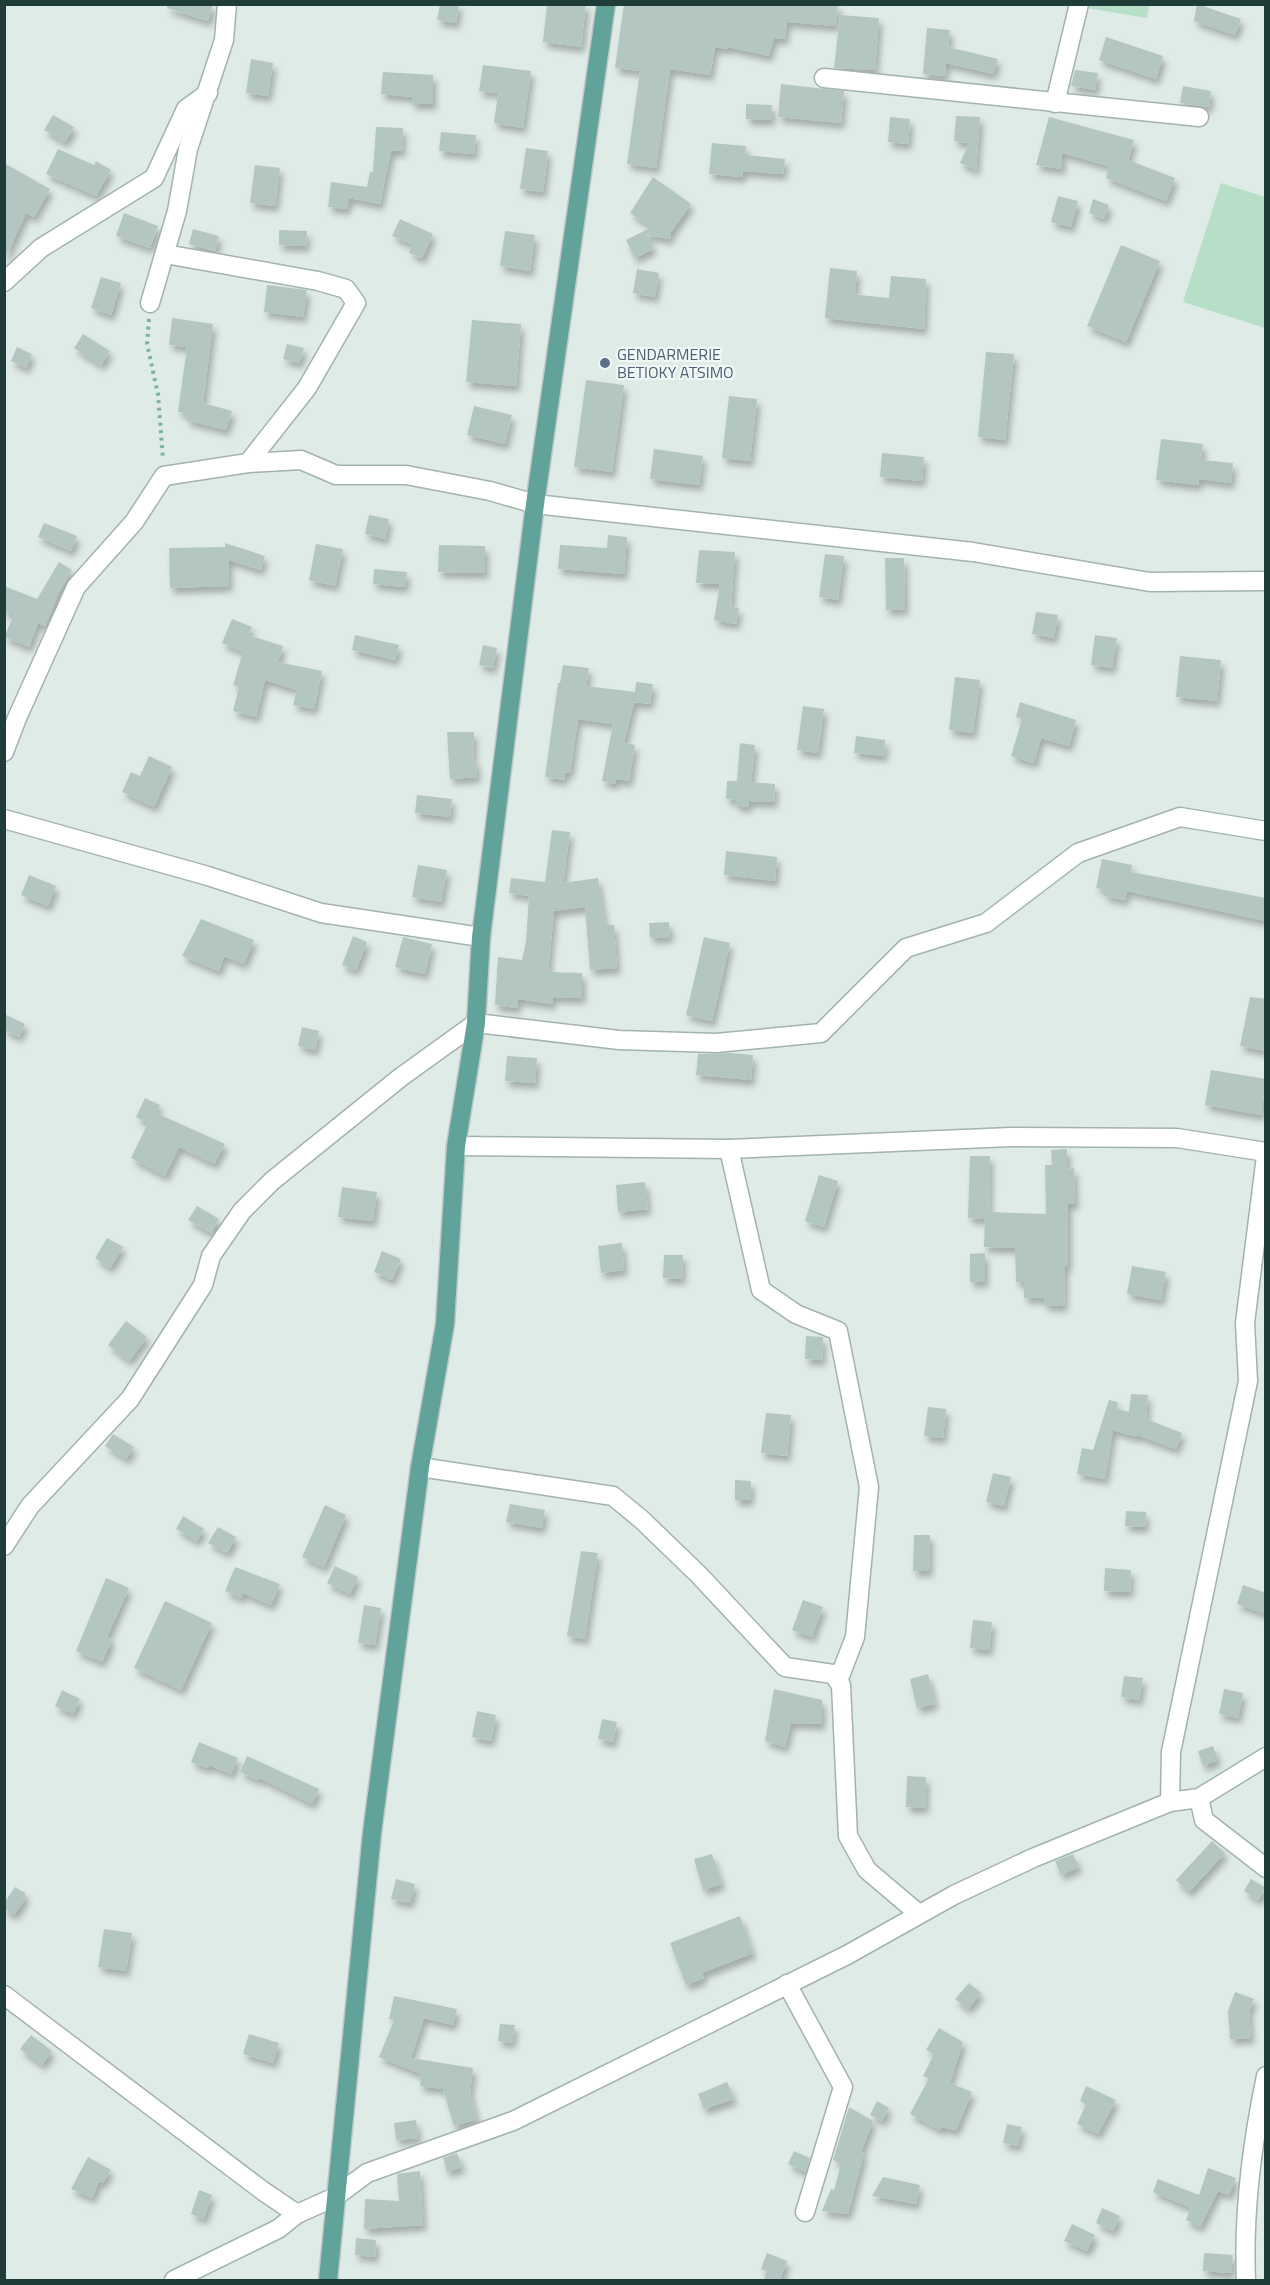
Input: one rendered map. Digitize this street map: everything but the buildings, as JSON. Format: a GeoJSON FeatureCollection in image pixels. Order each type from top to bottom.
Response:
{"type":"FeatureCollection","features":[{"type":"Feature","properties":{"kind":"main road"},"geometry":{"type":"LineString","coordinates":[[328,2280],[372,1833],[420,1467],[445,1324],[456,1146],[476,1023],[481,937],[536,504],[606,4]]}},
{"type":"Feature","properties":{"kind":"street"},"geometry":{"type":"LineString","coordinates":[[150,303],[177,212],[188,149],[224,40],[227,4]]}},
{"type":"Feature","properties":{"kind":"street"},"geometry":{"type":"LineString","coordinates":[[1055,103],[1079,4]]}},
{"type":"Feature","properties":{"kind":"street"},"geometry":{"type":"LineString","coordinates":[[824,78],[1199,117]]}},
{"type":"Feature","properties":{"kind":"street"},"geometry":{"type":"LineString","coordinates":[[4,282],[41,248],[154,178],[186,109],[208,93]]}},
{"type":"Feature","properties":{"kind":"street"},"geometry":{"type":"LineString","coordinates":[[165,254],[297,277],[346,289],[356,303],[307,388],[248,463]]}},
{"type":"Feature","properties":{"kind":"street"},"geometry":{"type":"LineString","coordinates":[[4,752],[76,587],[134,522],[164,476],[248,463],[301,460],[336,475],[406,475],[490,491],[536,504],[973,552],[1150,582],[1266,581]]}},
{"type":"Feature","properties":{"kind":"street"},"geometry":{"type":"LineString","coordinates":[[4,1546],[30,1506],[130,1399],[203,1286],[211,1256],[242,1211],[272,1180],[401,1077],[476,1023],[619,1040],[705,1043],[821,1033],[906,948],[986,923],[1078,853],[1180,817],[1266,831]]}},
{"type":"Feature","properties":{"kind":"street"},"geometry":{"type":"LineString","coordinates":[[4,819],[208,876],[321,913],[481,937]]}},
{"type":"Feature","properties":{"kind":"street"},"geometry":{"type":"LineString","coordinates":[[456,1146],[729,1149],[1011,1137],[1178,1138],[1266,1154],[1245,1323],[1248,1381],[1171,1752],[1170,1802]]}},
{"type":"Feature","properties":{"kind":"street"},"geometry":{"type":"LineString","coordinates":[[729,1149],[761,1290],[796,1314],[838,1331],[868,1487],[855,1637],[838,1681]]}},
{"type":"Feature","properties":{"kind":"street"},"geometry":{"type":"LineString","coordinates":[[420,1467],[613,1496],[642,1520],[699,1575],[785,1667],[833,1674],[841,1685],[848,1836],[867,1870],[919,1914]]}},
{"type":"Feature","properties":{"kind":"street"},"geometry":{"type":"LineString","coordinates":[[174,2280],[278,2229],[297,2214],[335,2197],[367,2173],[513,2121],[847,1955],[919,1914],[1032,1858],[1170,1802],[1199,1798],[1266,1757]]}},
{"type":"Feature","properties":{"kind":"street"},"geometry":{"type":"LineString","coordinates":[[1199,1798],[1204,1820],[1266,1868]]}},
{"type":"Feature","properties":{"kind":"street"},"geometry":{"type":"LineString","coordinates":[[787,1984],[843,2087],[805,2212]]}},
{"type":"Feature","properties":{"kind":"street"},"geometry":{"type":"LineString","coordinates":[[4,1995],[262,2192],[297,2214]]}},
{"type":"Feature","properties":{"kind":"street"},"geometry":{"type":"LineString","coordinates":[[1246,2280],[1244,2237],[1255,2131],[1266,2076]]}},
{"type":"Feature","properties":{"kind":"path"},"geometry":{"type":"LineString","coordinates":[[150,303],[147,344],[158,394],[164,476]]}},
{"type":"Feature","properties":{"kind":"green space"},"geometry":{"type":"Polygon","coordinates":[[[1088,4],[1149,5],[1147,18],[1087,8],[1088,4]]]}},
{"type":"Feature","properties":{"kind":"green space"},"geometry":{"type":"Polygon","coordinates":[[[1221,183],[1265,197],[1265,328],[1183,302],[1221,183]]]}},
{"type":"Feature","properties":{"kind":"place","name":"GENDARMERIE BETIOKY ATSIMO"},"geometry":{"type":"Point","coordinates":[605,363]}}]}
